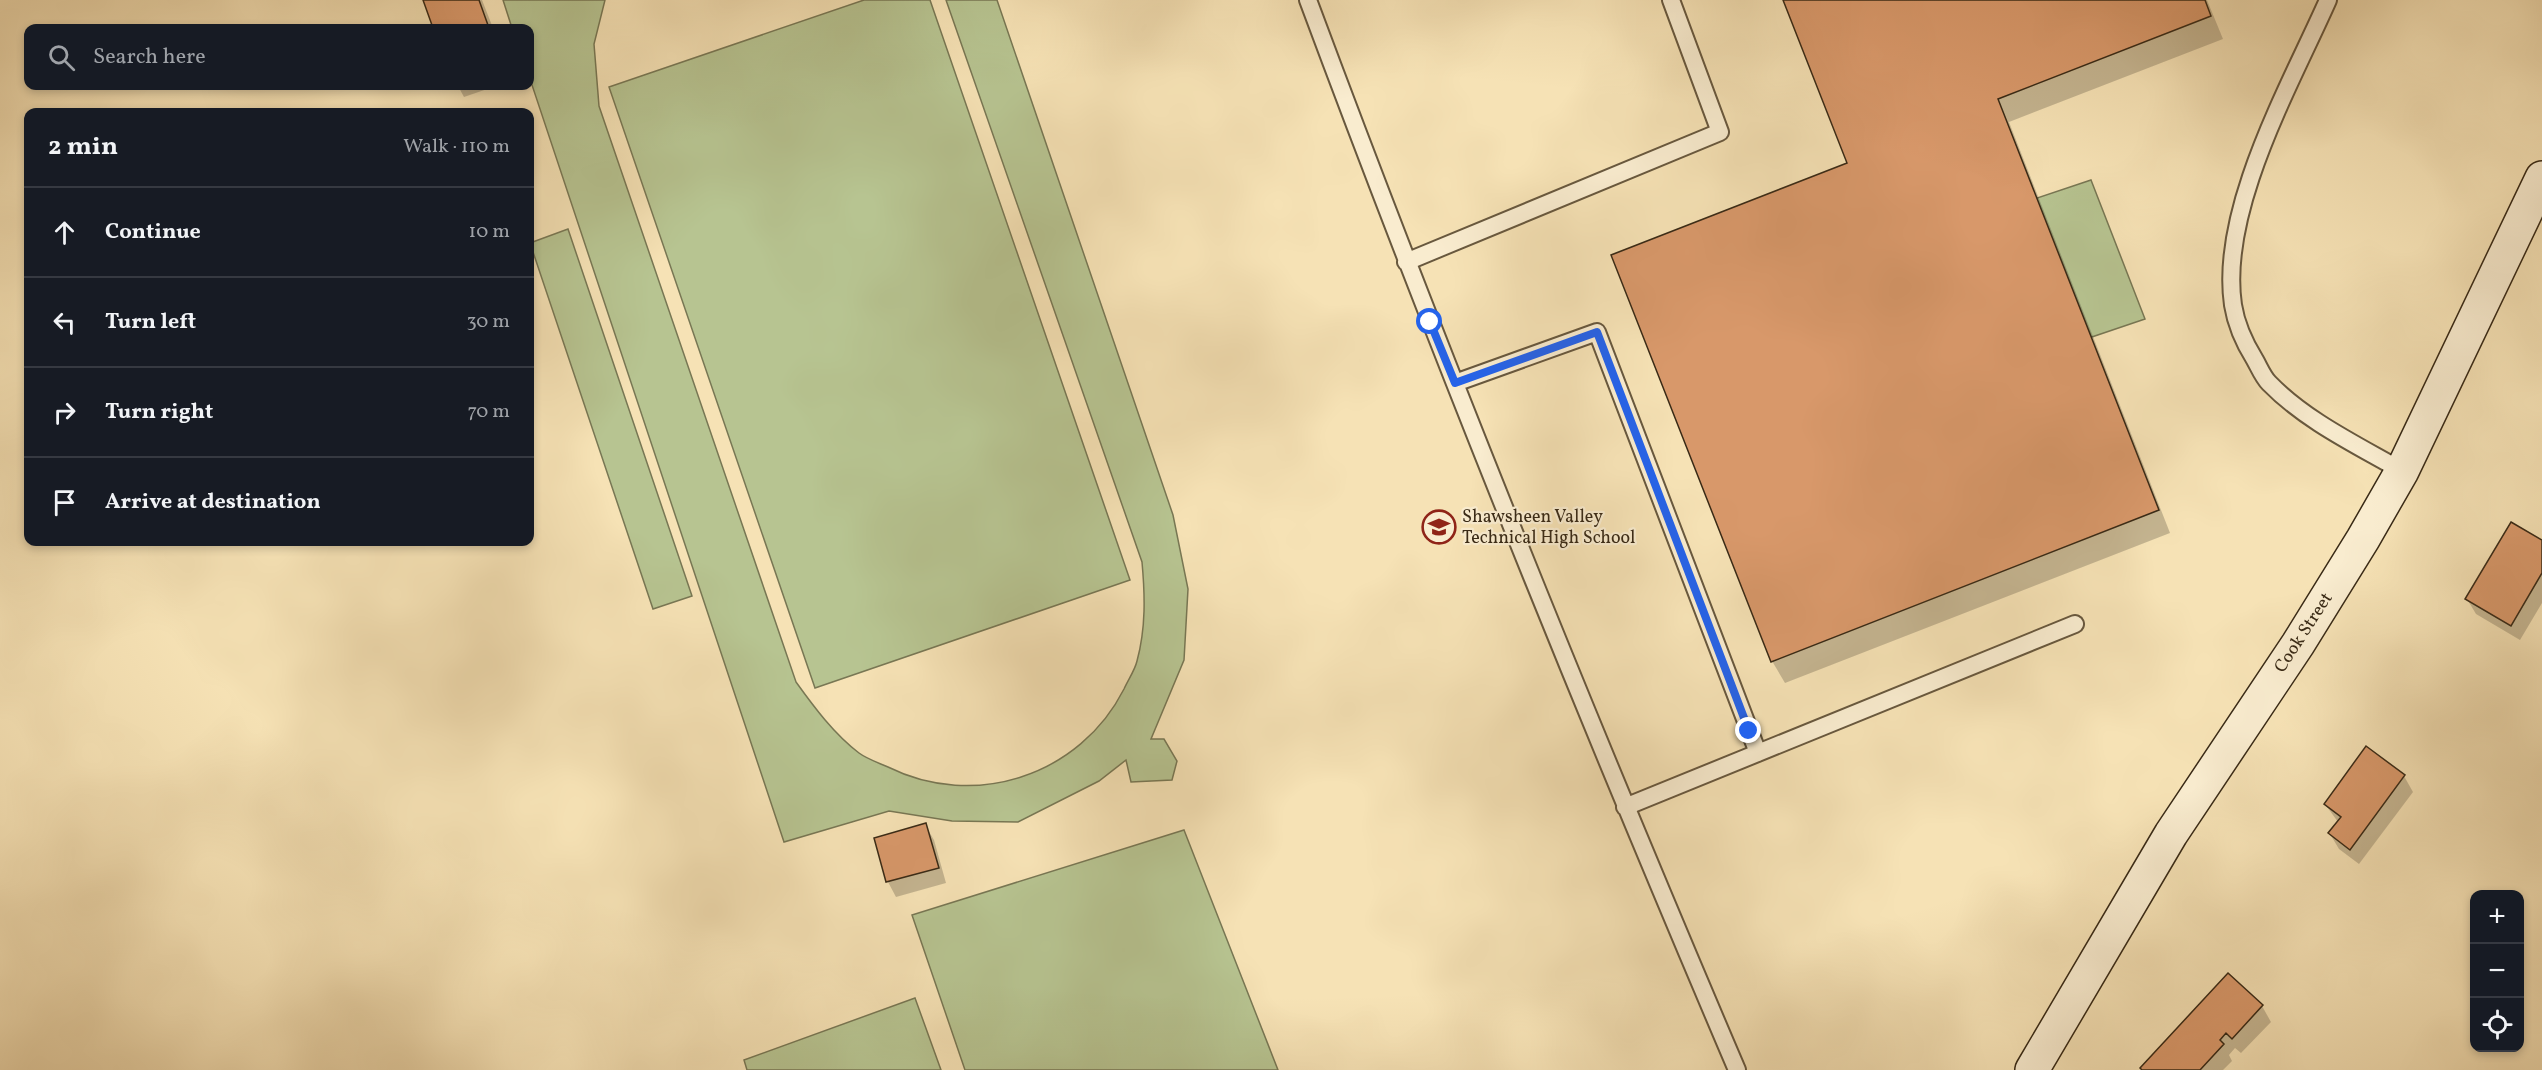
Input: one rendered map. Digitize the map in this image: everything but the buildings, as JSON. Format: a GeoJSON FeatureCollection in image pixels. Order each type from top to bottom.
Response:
{"type":"FeatureCollection","features":[{"type":"Feature","properties":{"kind":"street","name":"Cook Street"},"geometry":{"type":"LineString","coordinates":[[2032,1070],[2171,834],[2298,644],[2402,471],[2542,178]]}},
{"type":"Feature","properties":{"kind":"lane"},"geometry":{"type":"LineString","coordinates":[[1308,0],[1406,262],[1625,807],[1737,1070]]}},
{"type":"Feature","properties":{"kind":"lane"},"geometry":{"type":"LineString","coordinates":[[1406,262],[1720,132],[1671,0]]}},
{"type":"Feature","properties":{"kind":"lane"},"geometry":{"type":"LineString","coordinates":[[2328,0],[2260,153],[2240,212],[2232,260],[2233,306],[2245,343],[2268,382],[2308,416],[2402,471]]}},
{"type":"Feature","properties":{"kind":"lane"},"geometry":{"type":"LineString","coordinates":[[1455,383],[1597,332],[1758,753]]}},
{"type":"Feature","properties":{"kind":"lane"},"geometry":{"type":"LineString","coordinates":[[1625,807],[2075,624]]}},
{"type":"Feature","properties":{"kind":"green space"},"geometry":{"type":"Polygon","coordinates":[[[503,0],[605,0],[594,44],[599,106],[796,682],[833,729],[850,746],[869,759],[921,780],[955,785],[989,784],[1022,777],[1053,763],[1081,744],[1105,719],[1124,689],[1136,664],[1144,612],[1142,562],[946,0],[997,0],[1173,515],[1188,589],[1184,660],[1151,739],[1164,739],[1177,761],[1172,780],[1131,782],[1126,760],[1099,781],[1018,822],[952,821],[889,811],[784,842],[534,90],[534,24],[511,24],[503,0]]]}},
{"type":"Feature","properties":{"kind":"green space"},"geometry":{"type":"Polygon","coordinates":[[[864,0],[930,0],[1130,580],[815,688],[609,87],[864,0]]]}},
{"type":"Feature","properties":{"kind":"green space"},"geometry":{"type":"Polygon","coordinates":[[[2091,180],[2145,319],[2077,342],[2019,204],[2091,180]]]}},
{"type":"Feature","properties":{"kind":"green space"},"geometry":{"type":"Polygon","coordinates":[[[568,229],[692,596],[653,609],[534,255],[534,242],[568,229]]]}},
{"type":"Feature","properties":{"kind":"green space"},"geometry":{"type":"Polygon","coordinates":[[[1184,830],[1278,1070],[965,1070],[912,915],[1184,830]]]}},
{"type":"Feature","properties":{"kind":"green space"},"geometry":{"type":"Polygon","coordinates":[[[915,998],[941,1070],[747,1070],[744,1060],[915,998]]]}},
{"type":"Feature","properties":{"kind":"place","name":"Shawsheen Valley Technical High School"},"geometry":{"type":"Point","coordinates":[1439,527]}},
{"type":"Feature","properties":{"kind":"route"},"geometry":{"type":"LineString","coordinates":[[1430,322],[1455,383],[1597,332],[1749,731]]}}]}
